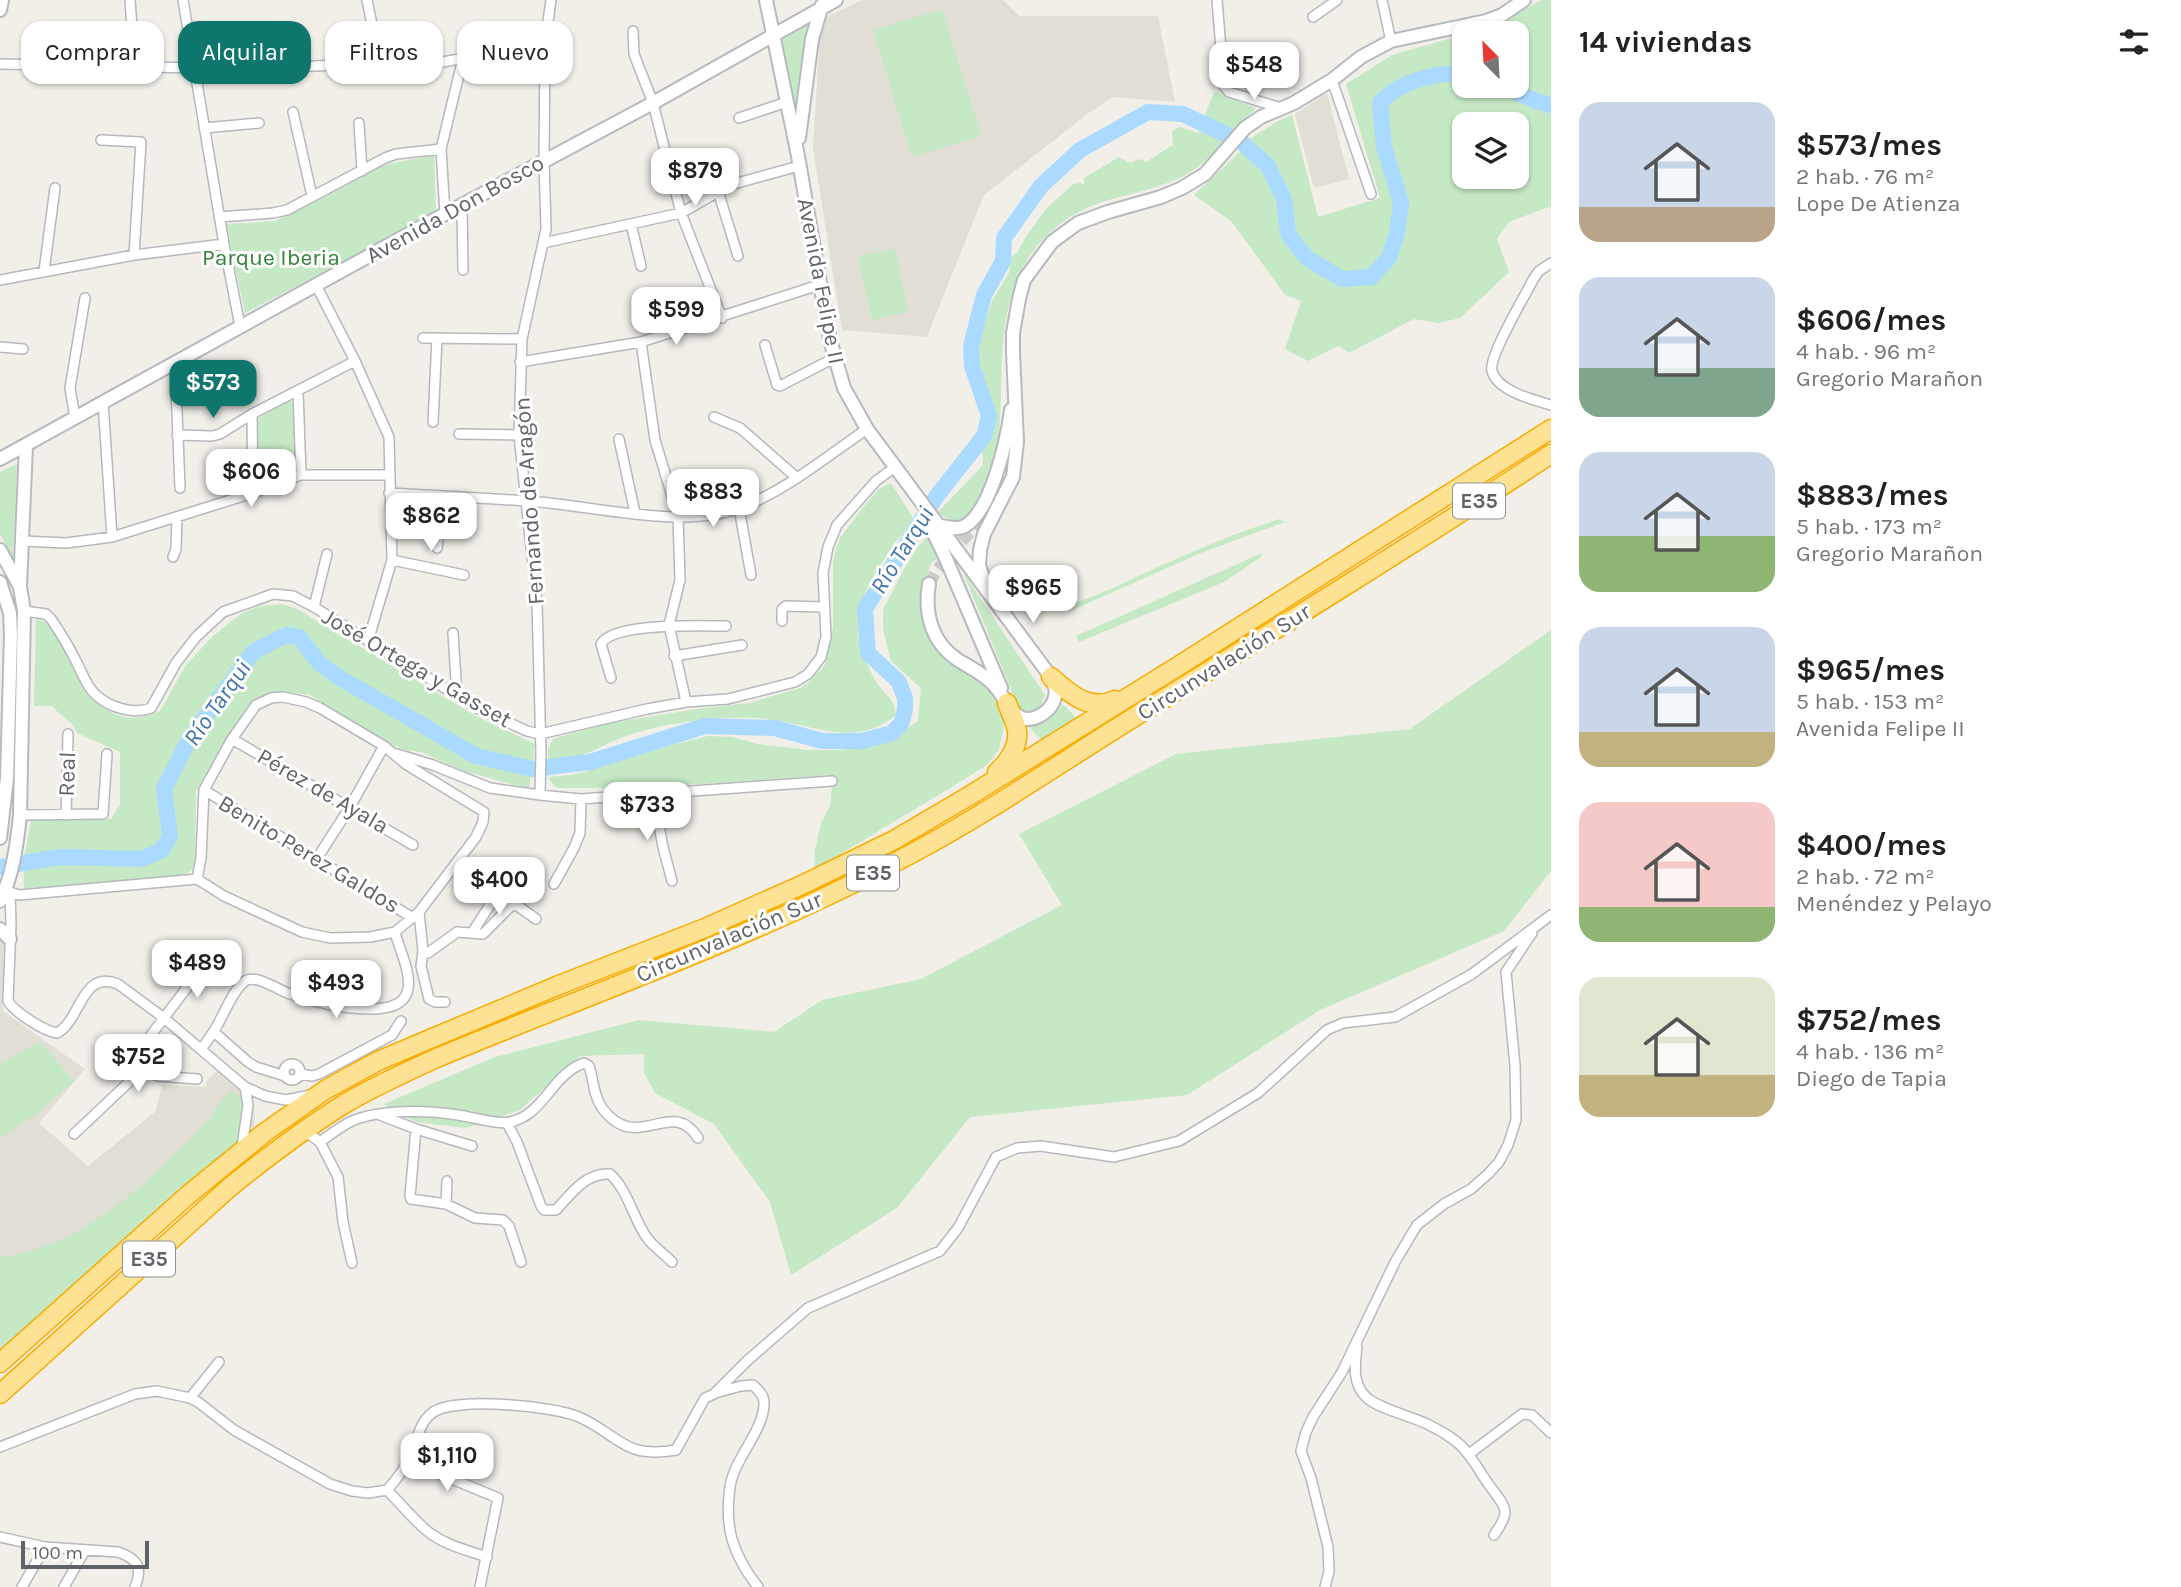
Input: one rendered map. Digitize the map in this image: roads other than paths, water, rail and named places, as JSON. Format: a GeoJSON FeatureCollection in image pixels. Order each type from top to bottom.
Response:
{"type":"FeatureCollection","features":[{"type":"Feature","properties":{"kind":"highway","name":"Circunvalación Sur"},"geometry":{"type":"LineString","coordinates":[[0,1363],[188,1195],[241,1151],[325,1090],[378,1061],[559,985],[705,928],[894,840],[1147,685],[1551,429]]}},
{"type":"Feature","properties":{"kind":"highway","name":"Circunvalación Sur"},"geometry":{"type":"LineString","coordinates":[[0,1394],[221,1195],[263,1161],[341,1106],[439,1057],[725,941],[906,857],[1054,770],[1121,725],[1406,549],[1551,454]]}},
{"type":"Feature","properties":{"kind":"highway"},"geometry":{"type":"LineString","coordinates":[[1051,677],[1071,695],[1098,704],[1111,702],[1147,685]]}},
{"type":"Feature","properties":{"kind":"highway"},"geometry":{"type":"LineString","coordinates":[[969,796],[1007,763],[1016,741],[1017,730],[1007,703]]}},
{"type":"Feature","properties":{"kind":"main road"},"geometry":{"type":"LineString","coordinates":[[0,10],[2,0]]}},
{"type":"Feature","properties":{"kind":"main road","name":"Avenida Felipe II"},"geometry":{"type":"LineString","coordinates":[[766,0],[799,161],[834,358],[847,396],[867,429],[936,526],[1051,677]]}},
{"type":"Feature","properties":{"kind":"main road","name":"Avenida Don Bosco"},"geometry":{"type":"LineString","coordinates":[[0,459],[445,214],[653,103],[822,3],[836,0]]}},
{"type":"Feature","properties":{"kind":"main road"},"geometry":{"type":"LineString","coordinates":[[988,511],[1007,465],[1010,446],[1013,333],[1024,279],[1052,242],[1078,223],[1182,188],[1205,174],[1245,128],[1261,117],[1294,103],[1332,80],[1361,57],[1391,41],[1486,21],[1502,15],[1524,0]]}},
{"type":"Feature","properties":{"kind":"main road","name":"Avenida Felipe II"},"geometry":{"type":"LineString","coordinates":[[799,161],[799,128],[812,39],[822,3]]}},
{"type":"Feature","properties":{"kind":"main road"},"geometry":{"type":"LineString","coordinates":[[936,526],[958,529],[967,525],[977,514],[997,475],[1011,413],[1013,385]]}},
{"type":"Feature","properties":{"kind":"main road"},"geometry":{"type":"LineString","coordinates":[[988,593],[979,566],[980,550],[984,534],[1013,477],[1017,442],[1013,385]]}},
{"type":"Feature","properties":{"kind":"main road"},"geometry":{"type":"LineString","coordinates":[[0,838],[5,685],[12,635],[24,611],[20,587],[26,446]]}},
{"type":"Feature","properties":{"kind":"main road","name":"Avenida Felipe II"},"geometry":{"type":"LineString","coordinates":[[936,526],[1007,703]]}},
{"type":"Feature","properties":{"kind":"main road"},"geometry":{"type":"LineString","coordinates":[[0,550],[20,587]]}},
{"type":"Feature","properties":{"kind":"main road"},"geometry":{"type":"LineString","coordinates":[[0,582],[5,614],[12,635],[21,778],[17,845],[4,892]]}},
{"type":"Feature","properties":{"kind":"main road"},"geometry":{"type":"LineString","coordinates":[[929,584],[927,598],[930,621],[941,644],[958,660],[986,677],[1017,715],[1025,719],[1042,714],[1055,699],[1056,687],[1051,677]]}},
{"type":"Feature","properties":{"kind":"main road"},"geometry":{"type":"LineString","coordinates":[[5,614],[24,611]]}},
{"type":"Feature","properties":{"kind":"main road"},"geometry":{"type":"LineString","coordinates":[[0,929],[10,939]]}},
{"type":"Feature","properties":{"kind":"street"},"geometry":{"type":"LineString","coordinates":[[130,0],[132,21]]}},
{"type":"Feature","properties":{"kind":"street"},"geometry":{"type":"LineString","coordinates":[[183,0],[186,21]]}},
{"type":"Feature","properties":{"kind":"street"},"geometry":{"type":"LineString","coordinates":[[367,0],[371,21]]}},
{"type":"Feature","properties":{"kind":"street","name":"Fernando de Aragón"},"geometry":{"type":"LineString","coordinates":[[548,21],[551,0]]}},
{"type":"Feature","properties":{"kind":"street"},"geometry":{"type":"LineString","coordinates":[[1217,0],[1224,86],[1228,92],[1282,108]]}},
{"type":"Feature","properties":{"kind":"street"},"geometry":{"type":"LineString","coordinates":[[1313,17],[1337,0]]}},
{"type":"Feature","properties":{"kind":"street"},"geometry":{"type":"LineString","coordinates":[[1382,0],[1391,41]]}},
{"type":"Feature","properties":{"kind":"street"},"geometry":{"type":"LineString","coordinates":[[633,31],[634,54],[653,103],[681,213],[722,317]]}},
{"type":"Feature","properties":{"kind":"street"},"geometry":{"type":"LineString","coordinates":[[0,64],[178,68]]}},
{"type":"Feature","properties":{"kind":"street"},"geometry":{"type":"LineString","coordinates":[[1332,80],[1371,194]]}},
{"type":"Feature","properties":{"kind":"street"},"geometry":{"type":"LineString","coordinates":[[445,214],[441,149],[457,83]]}},
{"type":"Feature","properties":{"kind":"street"},"geometry":{"type":"LineString","coordinates":[[197,84],[240,326]]}},
{"type":"Feature","properties":{"kind":"street","name":"Fernando de Aragón"},"geometry":{"type":"LineString","coordinates":[[540,792],[537,603],[519,435],[522,339],[546,229],[545,84]]}},
{"type":"Feature","properties":{"kind":"street"},"geometry":{"type":"LineString","coordinates":[[739,118],[787,102]]}},
{"type":"Feature","properties":{"kind":"street"},"geometry":{"type":"LineString","coordinates":[[293,113],[312,196]]}},
{"type":"Feature","properties":{"kind":"street"},"geometry":{"type":"LineString","coordinates":[[204,128],[259,123]]}},
{"type":"Feature","properties":{"kind":"street"},"geometry":{"type":"LineString","coordinates":[[359,123],[362,171]]}},
{"type":"Feature","properties":{"kind":"street"},"geometry":{"type":"LineString","coordinates":[[102,140],[141,142],[134,255]]}},
{"type":"Feature","properties":{"kind":"street"},"geometry":{"type":"LineString","coordinates":[[219,217],[287,210],[396,155],[441,149]]}},
{"type":"Feature","properties":{"kind":"street"},"geometry":{"type":"LineString","coordinates":[[543,243],[681,213],[730,185],[799,161]]}},
{"type":"Feature","properties":{"kind":"street"},"geometry":{"type":"LineString","coordinates":[[44,271],[55,188]]}},
{"type":"Feature","properties":{"kind":"street"},"geometry":{"type":"LineString","coordinates":[[718,191],[738,256]]}},
{"type":"Feature","properties":{"kind":"street"},"geometry":{"type":"LineString","coordinates":[[462,205],[463,270]]}},
{"type":"Feature","properties":{"kind":"street"},"geometry":{"type":"LineString","coordinates":[[631,224],[641,266]]}},
{"type":"Feature","properties":{"kind":"street"},"geometry":{"type":"LineString","coordinates":[[0,280],[134,255],[224,244]]}},
{"type":"Feature","properties":{"kind":"street"},"geometry":{"type":"LineString","coordinates":[[1551,263],[1534,278],[1496,351],[1491,370],[1496,380],[1510,390],[1551,405]]}},
{"type":"Feature","properties":{"kind":"street"},"geometry":{"type":"LineString","coordinates":[[316,285],[355,360],[387,432],[392,560],[368,641]]}},
{"type":"Feature","properties":{"kind":"street"},"geometry":{"type":"LineString","coordinates":[[520,362],[641,342],[820,285]]}},
{"type":"Feature","properties":{"kind":"street"},"geometry":{"type":"LineString","coordinates":[[75,418],[69,388],[85,298]]}},
{"type":"Feature","properties":{"kind":"street"},"geometry":{"type":"LineString","coordinates":[[424,338],[522,339]]}},
{"type":"Feature","properties":{"kind":"street"},"geometry":{"type":"LineString","coordinates":[[433,422],[437,338]]}},
{"type":"Feature","properties":{"kind":"street"},"geometry":{"type":"LineString","coordinates":[[641,342],[654,440],[678,516],[680,580],[669,625],[686,702]]}},
{"type":"Feature","properties":{"kind":"street"},"geometry":{"type":"LineString","coordinates":[[765,345],[777,385],[780,386],[834,358]]}},
{"type":"Feature","properties":{"kind":"street"},"geometry":{"type":"LineString","coordinates":[[0,347],[23,349]]}},
{"type":"Feature","properties":{"kind":"street"},"geometry":{"type":"LineString","coordinates":[[177,435],[220,434],[252,414],[355,360]]}},
{"type":"Feature","properties":{"kind":"street"},"geometry":{"type":"LineString","coordinates":[[176,361],[180,488]]}},
{"type":"Feature","properties":{"kind":"street"},"geometry":{"type":"LineString","coordinates":[[298,391],[301,475]]}},
{"type":"Feature","properties":{"kind":"street"},"geometry":{"type":"LineString","coordinates":[[103,402],[112,537]]}},
{"type":"Feature","properties":{"kind":"street"},"geometry":{"type":"LineString","coordinates":[[252,414],[254,493]]}},
{"type":"Feature","properties":{"kind":"street"},"geometry":{"type":"LineString","coordinates":[[714,417],[740,428],[797,478]]}},
{"type":"Feature","properties":{"kind":"street"},"geometry":{"type":"LineString","coordinates":[[389,493],[701,517],[739,508],[797,478],[867,429]]}},
{"type":"Feature","properties":{"kind":"street"},"geometry":{"type":"LineString","coordinates":[[459,434],[519,435]]}},
{"type":"Feature","properties":{"kind":"street"},"geometry":{"type":"LineString","coordinates":[[619,439],[635,513]]}},
{"type":"Feature","properties":{"kind":"street","name":"José Ortega y Gasset"},"geometry":{"type":"LineString","coordinates":[[24,611],[46,614],[51,619],[86,683],[97,696],[124,709],[137,710],[151,708],[176,663],[196,637],[223,612],[273,594],[293,596],[477,708],[527,731],[540,734],[647,709],[686,702],[728,699],[794,682],[808,674],[821,657],[826,637],[823,573],[828,547],[837,525],[876,481],[898,470]]}},
{"type":"Feature","properties":{"kind":"street"},"geometry":{"type":"LineString","coordinates":[[22,541],[66,543],[112,537],[254,493],[301,475],[389,475]]}},
{"type":"Feature","properties":{"kind":"street"},"geometry":{"type":"LineString","coordinates":[[437,548],[442,496]]}},
{"type":"Feature","properties":{"kind":"street"},"geometry":{"type":"LineString","coordinates":[[739,508],[751,575]]}},
{"type":"Feature","properties":{"kind":"street"},"geometry":{"type":"LineString","coordinates":[[173,557],[176,549],[177,517]]}},
{"type":"Feature","properties":{"kind":"street"},"geometry":{"type":"LineString","coordinates":[[314,607],[327,554]]}},
{"type":"Feature","properties":{"kind":"street"},"geometry":{"type":"LineString","coordinates":[[392,560],[464,575]]}},
{"type":"Feature","properties":{"kind":"street"},"geometry":{"type":"LineString","coordinates":[[782,621],[782,609],[786,606],[824,607]]}},
{"type":"Feature","properties":{"kind":"street"},"geometry":{"type":"LineString","coordinates":[[611,678],[601,643],[618,632],[669,625],[726,626]]}},
{"type":"Feature","properties":{"kind":"street"},"geometry":{"type":"LineString","coordinates":[[453,633],[457,695]]}},
{"type":"Feature","properties":{"kind":"street"},"geometry":{"type":"LineString","coordinates":[[674,656],[742,645]]}},
{"type":"Feature","properties":{"kind":"street"},"geometry":{"type":"LineString","coordinates":[[197,879],[201,858],[204,790],[232,738],[256,705],[266,699],[277,697],[306,702],[384,746],[407,765],[484,812],[476,837],[416,915],[395,932],[370,937],[314,935],[283,924],[224,896],[197,879],[19,895],[4,892],[10,939],[8,1001],[11,1011],[57,1033],[64,1029],[90,989],[103,981],[109,981],[118,984],[164,1018],[245,1087],[265,1096],[286,1100],[325,1090]]}},
{"type":"Feature","properties":{"kind":"street","name":"Real"},"geometry":{"type":"LineString","coordinates":[[66,815],[68,734]]}},
{"type":"Feature","properties":{"kind":"street","name":"Pérez de Ayala"},"geometry":{"type":"LineString","coordinates":[[232,738],[413,845]]}},
{"type":"Feature","properties":{"kind":"street"},"geometry":{"type":"LineString","coordinates":[[316,860],[384,746]]}},
{"type":"Feature","properties":{"kind":"street"},"geometry":{"type":"LineString","coordinates":[[393,753],[433,765],[490,788],[581,799],[832,781]]}},
{"type":"Feature","properties":{"kind":"street"},"geometry":{"type":"LineString","coordinates":[[20,815],[103,814],[107,754]]}},
{"type":"Feature","properties":{"kind":"street"},"geometry":{"type":"LineString","coordinates":[[4,777],[21,778]]}},
{"type":"Feature","properties":{"kind":"street","name":"Benito Perez Galdos"},"geometry":{"type":"LineString","coordinates":[[204,790],[316,860],[416,915]]}},
{"type":"Feature","properties":{"kind":"street"},"geometry":{"type":"LineString","coordinates":[[653,794],[672,881]]}},
{"type":"Feature","properties":{"kind":"street"},"geometry":{"type":"LineString","coordinates":[[554,884],[580,833],[581,799]]}},
{"type":"Feature","properties":{"kind":"street"},"geometry":{"type":"LineString","coordinates":[[472,933],[502,886]]}},
{"type":"Feature","properties":{"kind":"street"},"geometry":{"type":"LineString","coordinates":[[424,951],[428,953],[457,932],[483,934],[515,904],[536,919]]}},
{"type":"Feature","properties":{"kind":"street"},"geometry":{"type":"LineString","coordinates":[[416,915],[424,951],[421,966],[429,999],[444,1002]]}},
{"type":"Feature","properties":{"kind":"street"},"geometry":{"type":"LineString","coordinates":[[714,1394],[808,1308],[940,1251],[958,1228],[996,1157],[1017,1148],[1041,1146],[1114,1157],[1179,1140],[1258,1093],[1328,1030],[1343,1023],[1395,1017],[1472,975],[1551,915]]}},
{"type":"Feature","properties":{"kind":"street"},"geometry":{"type":"LineString","coordinates":[[1325,1587],[1329,1573],[1328,1547],[1311,1478],[1301,1451],[1306,1432],[1342,1372],[1395,1262],[1417,1225],[1444,1204],[1471,1189],[1499,1162],[1508,1145],[1516,1120],[1516,1078],[1506,972],[1537,926]]}},
{"type":"Feature","properties":{"kind":"street"},"geometry":{"type":"LineString","coordinates":[[201,1049],[214,1032],[239,986],[246,980],[253,979],[290,994],[327,1004],[371,1009],[389,1008],[398,1003],[407,993],[409,979],[395,932]]}},
{"type":"Feature","properties":{"kind":"street"},"geometry":{"type":"LineString","coordinates":[[74,1134],[128,1083],[145,1043],[207,961]]}},
{"type":"Feature","properties":{"kind":"street"},"geometry":{"type":"LineString","coordinates":[[214,1032],[256,1067],[293,1080],[300,1074],[319,1074],[392,1035],[401,1021]]}},
{"type":"Feature","properties":{"kind":"street"},"geometry":{"type":"LineString","coordinates":[[320,1142],[350,1122],[404,1112],[451,1114],[508,1123],[531,1113],[572,1067],[584,1063],[589,1066],[593,1090],[602,1108],[622,1126],[631,1129],[664,1122],[681,1122],[691,1127],[698,1138]]}},
{"type":"Feature","properties":{"kind":"street"},"geometry":{"type":"LineString","coordinates":[[135,1067],[158,1076],[197,1079]]}},
{"type":"Feature","properties":{"kind":"street"},"geometry":{"type":"LineString","coordinates":[[241,1151],[248,1105],[245,1087]]}},
{"type":"Feature","properties":{"kind":"street"},"geometry":{"type":"LineString","coordinates":[[378,1115],[472,1146]]}},
{"type":"Feature","properties":{"kind":"street"},"geometry":{"type":"LineString","coordinates":[[508,1123],[544,1210],[556,1210],[578,1185],[593,1176],[610,1174],[621,1187],[648,1239],[672,1262]]}},
{"type":"Feature","properties":{"kind":"street"},"geometry":{"type":"LineString","coordinates":[[416,1129],[411,1199],[446,1204],[474,1218],[503,1220],[509,1226],[522,1262]]}},
{"type":"Feature","properties":{"kind":"street"},"geometry":{"type":"LineString","coordinates":[[305,1131],[320,1142],[338,1177],[352,1263]]}},
{"type":"Feature","properties":{"kind":"street"},"geometry":{"type":"LineString","coordinates":[[446,1204],[447,1181]]}},
{"type":"Feature","properties":{"kind":"street"},"geometry":{"type":"LineString","coordinates":[[1357,1342],[1355,1377],[1367,1399],[1425,1423],[1449,1437],[1469,1454],[1506,1512],[1494,1535]]}},
{"type":"Feature","properties":{"kind":"street"},"geometry":{"type":"LineString","coordinates":[[190,1398],[219,1362]]}},
{"type":"Feature","properties":{"kind":"street"},"geometry":{"type":"LineString","coordinates":[[0,1447],[135,1394],[157,1391],[198,1402],[234,1430],[330,1484],[368,1493],[387,1490],[401,1474],[419,1430],[430,1414],[439,1408],[473,1405],[552,1409],[582,1418],[638,1451],[659,1453],[677,1450],[705,1398],[741,1386],[753,1385],[764,1400],[762,1416],[737,1466],[730,1488],[729,1529],[737,1556],[758,1587]]}},
{"type":"Feature","properties":{"kind":"street"},"geometry":{"type":"LineString","coordinates":[[1469,1454],[1522,1414],[1532,1415],[1551,1433]]}},
{"type":"Feature","properties":{"kind":"street"},"geometry":{"type":"LineString","coordinates":[[408,1461],[498,1498],[480,1587]]}},
{"type":"Feature","properties":{"kind":"street"},"geometry":{"type":"LineString","coordinates":[[387,1490],[425,1530],[438,1539],[487,1557]]}},
{"type":"Feature","properties":{"kind":"street"},"geometry":{"type":"LineString","coordinates":[[0,1537],[45,1547],[118,1552],[135,1560],[140,1575],[135,1587]]}},
{"type":"Feature","properties":{"kind":"street"},"geometry":{"type":"LineString","coordinates":[[22,1587],[45,1547]]}},
{"type":"Feature","properties":{"kind":"street"},"geometry":{"type":"LineString","coordinates":[[64,1587],[85,1550]]}},
{"type":"Feature","properties":{"kind":"waterway","name":"Río Tarqui"},"geometry":{"type":"LineString","coordinates":[[0,867],[59,857],[142,859],[162,850],[170,836],[164,789],[190,738],[253,652],[286,635],[299,637],[320,664],[340,678],[476,756],[533,769],[590,762],[705,726],[775,728],[822,741],[862,741],[892,733],[901,724],[905,698],[899,682],[868,653],[865,609],[936,497],[984,436],[989,416],[972,366],[971,346],[984,295],[1003,261],[1004,238],[1041,186],[1080,150],[1148,112],[1183,114],[1240,141],[1268,166],[1284,199],[1288,234],[1307,258],[1342,279],[1371,277],[1389,258],[1397,233],[1401,203],[1384,146],[1380,103],[1397,89],[1419,79],[1452,74]]}},
{"type":"Feature","properties":{"kind":"waterway","name":"Río Tarqui"},"geometry":{"type":"LineString","coordinates":[[1529,98],[1551,105]]}},
{"type":"Feature","properties":{"kind":"tunnel"},"geometry":{"type":"LineString","coordinates":[[929,584],[936,571],[988,511]]}},
{"type":"Feature","properties":{"kind":"park label","name":"Parque Iberia"},"geometry":{"type":"Point","coordinates":[271,257]}}]}
